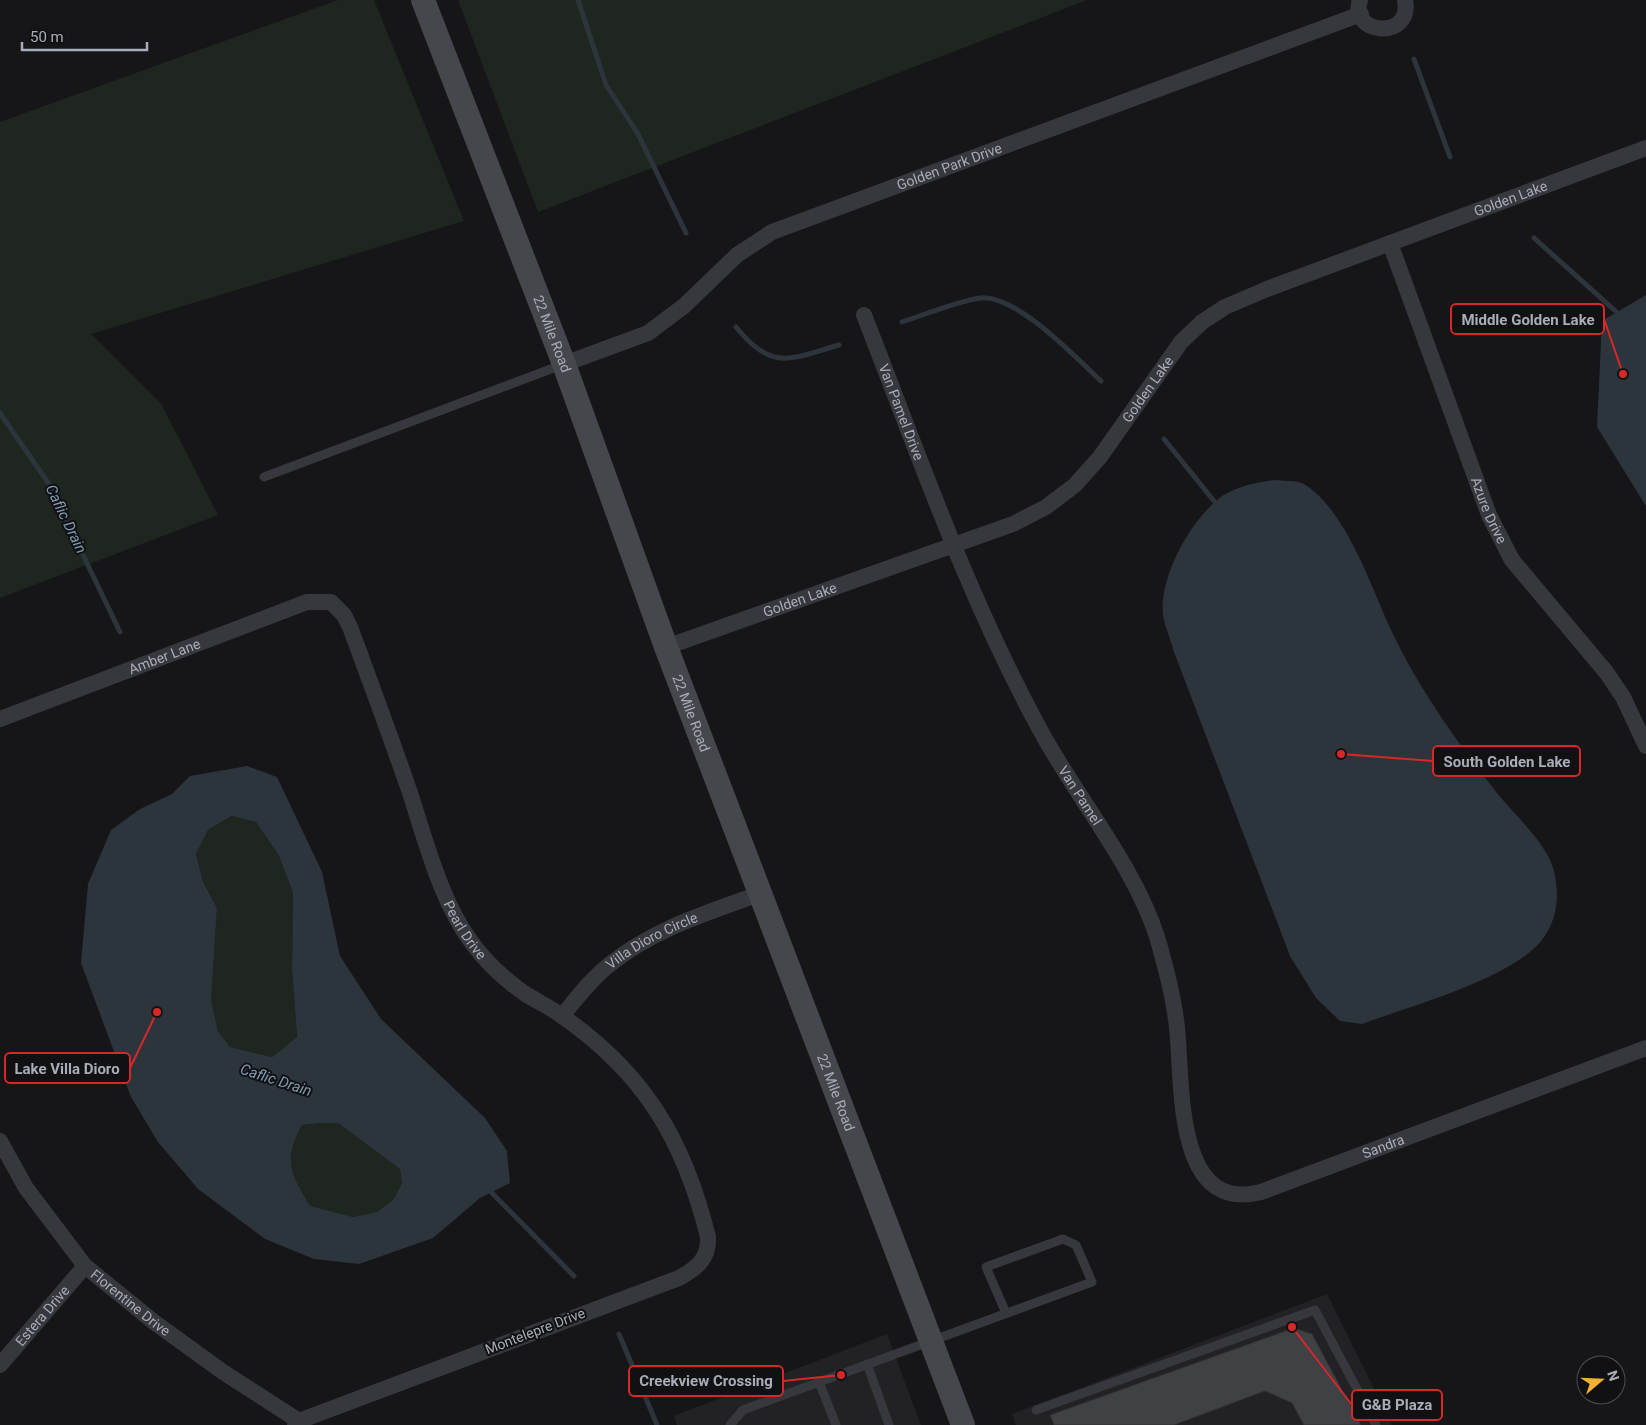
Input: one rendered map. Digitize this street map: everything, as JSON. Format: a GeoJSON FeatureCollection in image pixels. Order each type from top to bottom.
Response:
{"type":"FeatureCollection","features":[{"type":"Feature","properties":{"kind":"street","name":"22 Mile Road"},"geometry":{"type":"LineString","coordinates":[[423,0],[564,364],[666,647],[963,1425]]}},
{"type":"Feature","properties":{"kind":"street","name":"Golden Park Drive"},"geometry":{"type":"LineString","coordinates":[[564,364],[648,333],[684,306],[737,255],[772,232],[1361,7],[1362,19],[1374,29],[1382,30],[1397,25],[1404,16],[1404,0]]}},
{"type":"Feature","properties":{"kind":"street","name":"Golden Lake"},"geometry":{"type":"LineString","coordinates":[[666,647],[1013,524],[1046,507],[1075,485],[1100,457],[1181,342],[1202,322],[1225,307],[1267,289],[1646,148]]}},
{"type":"Feature","properties":{"kind":"street","name":"Azure Drive"},"geometry":{"type":"LineString","coordinates":[[1390,243],[1489,515],[1503,546],[1512,560],[1606,672],[1623,697],[1646,746]]}},
{"type":"Feature","properties":{"kind":"street","name":"Van Pamel Drive"},"geometry":{"type":"LineString","coordinates":[[864,315],[940,507]]}},
{"type":"Feature","properties":{"kind":"street","name":"Van Pamel"},"geometry":{"type":"LineString","coordinates":[[940,507],[981,613],[1038,727],[1123,866],[1146,908],[1163,958],[1175,1010],[1182,1094]]}},
{"type":"Feature","properties":{"kind":"street","name":"Amber Lane"},"geometry":{"type":"LineString","coordinates":[[0,719],[307,602],[331,602]]}},
{"type":"Feature","properties":{"kind":"street","name":"Pearl Drive"},"geometry":{"type":"LineString","coordinates":[[331,602],[344,615],[350,627],[430,854],[462,928],[500,974],[524,993],[562,1016],[604,1049],[642,1088],[667,1125],[694,1190]]}},
{"type":"Feature","properties":{"kind":"street","name":"Villa Dioro Circle"},"geometry":{"type":"LineString","coordinates":[[562,1016],[588,985],[608,966],[628,951],[654,935],[683,922],[759,894]]}},
{"type":"Feature","properties":{"kind":"street","name":"Sandra"},"geometry":{"type":"LineString","coordinates":[[1182,1094],[1184,1127],[1199,1168],[1222,1192],[1247,1196],[1646,1048]]}},
{"type":"Feature","properties":{"kind":"street","name":"Florentine Drive"},"geometry":{"type":"LineString","coordinates":[[0,1141],[26,1188],[85,1266],[154,1322],[298,1424]]}},
{"type":"Feature","properties":{"kind":"street","name":"Montelepre Drive"},"geometry":{"type":"LineString","coordinates":[[298,1424],[679,1278],[695,1269],[709,1248],[706,1229],[694,1190]]}},
{"type":"Feature","properties":{"kind":"street","name":"Estera Drive"},"geometry":{"type":"LineString","coordinates":[[0,1366],[85,1266]]}},
{"type":"Feature","properties":{"kind":"lane"},"geometry":{"type":"LineString","coordinates":[[264,477],[564,364]]}},
{"type":"Feature","properties":{"kind":"lane"},"geometry":{"type":"LineString","coordinates":[[730,1425],[743,1410],[1092,1282],[1076,1245],[1062,1239],[986,1266],[1006,1313]]}},
{"type":"Feature","properties":{"kind":"lane"},"geometry":{"type":"LineString","coordinates":[[1036,1410],[1315,1310],[1376,1425]]}},
{"type":"Feature","properties":{"kind":"lane"},"geometry":{"type":"LineString","coordinates":[[867,1364],[889,1425]]}},
{"type":"Feature","properties":{"kind":"lane"},"geometry":{"type":"LineString","coordinates":[[820,1382],[836,1425]]}},
{"type":"Feature","properties":{"kind":"shaded area"},"geometry":{"type":"Polygon","coordinates":[[[338,0],[374,0],[464,221],[91,334],[162,405],[218,515],[0,598],[0,122],[338,0]]]}},
{"type":"Feature","properties":{"kind":"shaded area"},"geometry":{"type":"Polygon","coordinates":[[[458,0],[1087,0],[538,212],[458,0]]]}},
{"type":"Feature","properties":{"kind":"shaded area"},"geometry":{"type":"Polygon","coordinates":[[[233,816],[256,822],[279,856],[293,893],[292,969],[297,1037],[272,1057],[230,1047],[218,1031],[211,1000],[217,908],[203,882],[196,854],[208,830],[233,816]]]}},
{"type":"Feature","properties":{"kind":"shaded area"},"geometry":{"type":"Polygon","coordinates":[[[338,1123],[400,1169],[402,1183],[393,1200],[377,1212],[353,1217],[310,1207],[291,1167],[292,1148],[302,1125],[338,1123]]]}},
{"type":"Feature","properties":{"kind":"shaded area"},"geometry":{"type":"Polygon","coordinates":[[[1327,1294],[1392,1425],[1016,1425],[1012,1414],[1327,1294]]]}},
{"type":"Feature","properties":{"kind":"shaded area"},"geometry":{"type":"Polygon","coordinates":[[[887,1334],[921,1425],[677,1425],[674,1416],[887,1334]]]}},
{"type":"Feature","properties":{"kind":"water"},"geometry":{"type":"Polygon","coordinates":[[[1646,295],[1646,506],[1597,427],[1602,321],[1646,295]]]}},
{"type":"Feature","properties":{"kind":"water"},"geometry":{"type":"Polygon","coordinates":[[[1274,480],[1294,481],[1304,484],[1319,496],[1333,512],[1356,551],[1392,632],[1427,695],[1482,774],[1538,840],[1551,861],[1556,882],[1556,904],[1551,925],[1546,934],[1531,951],[1495,974],[1473,984],[1362,1024],[1340,1021],[1316,998],[1290,956],[1174,652],[1163,615],[1163,600],[1171,568],[1187,537],[1206,510],[1230,492],[1251,484],[1274,480]]]}},
{"type":"Feature","properties":{"kind":"water"},"geometry":{"type":"Polygon","coordinates":[[[247,766],[277,777],[322,872],[340,956],[381,1019],[485,1118],[507,1151],[510,1183],[480,1198],[433,1238],[359,1264],[314,1259],[265,1239],[198,1189],[158,1142],[131,1097],[81,963],[88,884],[111,830],[140,809],[172,794],[190,776],[247,766]],[[232,816],[208,830],[196,854],[203,882],[217,908],[211,1000],[218,1031],[230,1047],[272,1057],[297,1037],[292,969],[293,893],[279,856],[256,822],[232,816]],[[338,1123],[302,1125],[292,1148],[291,1167],[310,1206],[353,1217],[377,1212],[393,1200],[402,1183],[400,1169],[338,1123]]]}},
{"type":"Feature","properties":{"kind":"building"},"geometry":{"type":"Polygon","coordinates":[[[1294,1328],[1312,1334],[1361,1425],[1304,1425],[1292,1403],[1265,1391],[1174,1425],[1054,1425],[1050,1415],[1294,1328]]]}},
{"type":"Feature","properties":{"kind":"waterway"},"geometry":{"type":"LineString","coordinates":[[578,0],[606,85],[638,134],[686,233]]}},
{"type":"Feature","properties":{"kind":"waterway"},"geometry":{"type":"LineString","coordinates":[[1414,59],[1450,157]]}},
{"type":"Feature","properties":{"kind":"waterway"},"geometry":{"type":"LineString","coordinates":[[1534,238],[1621,316]]}},
{"type":"Feature","properties":{"kind":"waterway"},"geometry":{"type":"LineString","coordinates":[[902,322],[971,300],[980,298],[994,299],[1027,316],[1044,329],[1101,381]]}},
{"type":"Feature","properties":{"kind":"waterway"},"geometry":{"type":"LineString","coordinates":[[736,327],[760,351],[771,356],[794,357],[839,345]]}},
{"type":"Feature","properties":{"kind":"waterway","name":"Caflic Drain"},"geometry":{"type":"LineString","coordinates":[[0,413],[49,484],[120,632]]}},
{"type":"Feature","properties":{"kind":"waterway"},"geometry":{"type":"LineString","coordinates":[[1164,439],[1218,506]]}},
{"type":"Feature","properties":{"kind":"waterway","name":"Caflic Drain"},"geometry":{"type":"LineString","coordinates":[[488,1189],[574,1276]]}},
{"type":"Feature","properties":{"kind":"waterway","name":"Caflic Drain"},"geometry":{"type":"LineString","coordinates":[[619,1334],[657,1425]]}},
{"type":"Feature","properties":{"kind":"place","name":"Middle Golden Lake"},"geometry":{"type":"Point","coordinates":[1623,374]}},
{"type":"Feature","properties":{"kind":"place","name":"South Golden Lake"},"geometry":{"type":"Point","coordinates":[1341,754]}},
{"type":"Feature","properties":{"kind":"place","name":"Lake Villa Dioro"},"geometry":{"type":"Point","coordinates":[157,1012]}},
{"type":"Feature","properties":{"kind":"place","name":"G&B Plaza"},"geometry":{"type":"Point","coordinates":[1292,1327]}},
{"type":"Feature","properties":{"kind":"place","name":"Creekview Crossing"},"geometry":{"type":"Point","coordinates":[841,1375]}}]}
